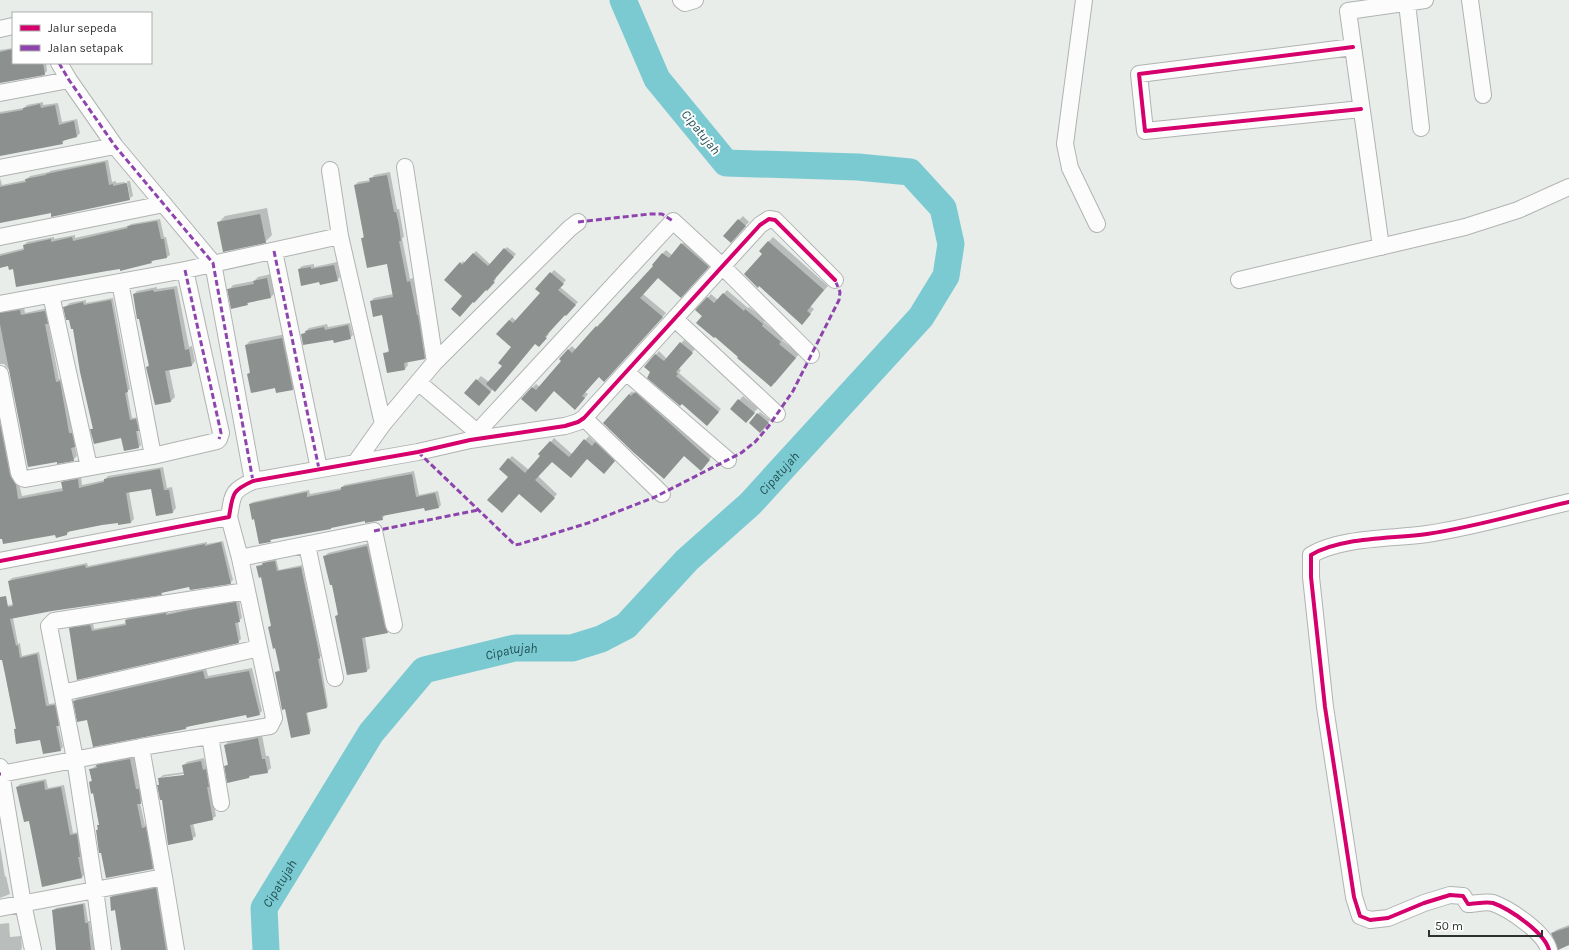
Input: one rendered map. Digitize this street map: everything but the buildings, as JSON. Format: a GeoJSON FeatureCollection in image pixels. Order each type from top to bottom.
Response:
{"type":"FeatureCollection","features":[{"type":"Feature","properties":{"kind":"street"},"geometry":{"type":"LineString","coordinates":[[681,0],[685,3],[695,0]]}},
{"type":"Feature","properties":{"kind":"street"},"geometry":{"type":"LineString","coordinates":[[1084,0],[1065,144],[1070,168],[1097,224]]}},
{"type":"Feature","properties":{"kind":"street"},"geometry":{"type":"LineString","coordinates":[[1381,247],[1348,11],[1425,0]]}},
{"type":"Feature","properties":{"kind":"street"},"geometry":{"type":"LineString","coordinates":[[1470,0],[1483,95]]}},
{"type":"Feature","properties":{"kind":"street"},"geometry":{"type":"LineString","coordinates":[[1407,2],[1422,128]]}},
{"type":"Feature","properties":{"kind":"street"},"geometry":{"type":"LineString","coordinates":[[0,29],[12,26]]}},
{"type":"Feature","properties":{"kind":"street"},"geometry":{"type":"LineString","coordinates":[[1353,47],[1139,74],[1145,131],[1362,109]]}},
{"type":"Feature","properties":{"kind":"street"},"geometry":{"type":"LineString","coordinates":[[60,64],[115,146],[213,263],[253,481]]}},
{"type":"Feature","properties":{"kind":"street"},"geometry":{"type":"LineString","coordinates":[[0,93],[69,80]]}},
{"type":"Feature","properties":{"kind":"street"},"geometry":{"type":"LineString","coordinates":[[0,168],[115,146]]}},
{"type":"Feature","properties":{"kind":"street"},"geometry":{"type":"LineString","coordinates":[[405,167],[436,362]]}},
{"type":"Feature","properties":{"kind":"street"},"geometry":{"type":"LineString","coordinates":[[330,170],[340,236],[383,424]]}},
{"type":"Feature","properties":{"kind":"street"},"geometry":{"type":"LineString","coordinates":[[1239,280],[1465,227],[1518,210],[1569,188]]}},
{"type":"Feature","properties":{"kind":"street"},"geometry":{"type":"LineString","coordinates":[[0,237],[164,204]]}},
{"type":"Feature","properties":{"kind":"street"},"geometry":{"type":"LineString","coordinates":[[33,950],[23,904],[1,770],[267,728],[272,724],[274,718],[240,558],[229,517],[235,492],[241,486],[253,481],[418,452],[474,436],[565,426],[578,422],[584,418],[722,266],[766,220],[772,219],[835,280]]}},
{"type":"Feature","properties":{"kind":"street"},"geometry":{"type":"LineString","coordinates":[[474,436],[673,221],[722,266],[811,355]]}},
{"type":"Feature","properties":{"kind":"street"},"geometry":{"type":"LineString","coordinates":[[356,462],[383,424],[436,362],[570,228],[578,222]]}},
{"type":"Feature","properties":{"kind":"street"},"geometry":{"type":"LineString","coordinates":[[0,304],[185,270],[340,236]]}},
{"type":"Feature","properties":{"kind":"street"},"geometry":{"type":"LineString","coordinates":[[274,251],[319,469]]}},
{"type":"Feature","properties":{"kind":"street"},"geometry":{"type":"LineString","coordinates":[[0,374],[20,476],[28,479],[154,456],[215,442],[221,436],[185,270]]}},
{"type":"Feature","properties":{"kind":"street"},"geometry":{"type":"LineString","coordinates":[[120,282],[154,456]]}},
{"type":"Feature","properties":{"kind":"street"},"geometry":{"type":"LineString","coordinates":[[51,295],[89,467]]}},
{"type":"Feature","properties":{"kind":"street"},"geometry":{"type":"LineString","coordinates":[[675,319],[777,414]]}},
{"type":"Feature","properties":{"kind":"street"},"geometry":{"type":"LineString","coordinates":[[626,372],[728,460]]}},
{"type":"Feature","properties":{"kind":"street"},"geometry":{"type":"LineString","coordinates":[[418,382],[474,436]]}},
{"type":"Feature","properties":{"kind":"street"},"geometry":{"type":"LineString","coordinates":[[584,418],[662,494]]}},
{"type":"Feature","properties":{"kind":"street"},"geometry":{"type":"LineString","coordinates":[[1549,950],[1542,936],[1519,917],[1492,903],[1468,904],[1463,896],[1450,895],[1424,903],[1388,918],[1370,920],[1360,916],[1354,897],[1325,707],[1310,577],[1311,555],[1322,548],[1473,526],[1524,512],[1569,502]]}},
{"type":"Feature","properties":{"kind":"street"},"geometry":{"type":"LineString","coordinates":[[0,561],[229,517]]}},
{"type":"Feature","properties":{"kind":"street"},"geometry":{"type":"LineString","coordinates":[[240,558],[374,531],[394,625]]}},
{"type":"Feature","properties":{"kind":"street"},"geometry":{"type":"LineString","coordinates":[[307,545],[335,678]]}},
{"type":"Feature","properties":{"kind":"street"},"geometry":{"type":"LineString","coordinates":[[103,950],[75,759],[49,630],[51,623],[54,621],[246,591]]}},
{"type":"Feature","properties":{"kind":"street"},"geometry":{"type":"LineString","coordinates":[[62,693],[259,648]]}},
{"type":"Feature","properties":{"kind":"street"},"geometry":{"type":"LineString","coordinates":[[210,736],[221,803]]}},
{"type":"Feature","properties":{"kind":"street"},"geometry":{"type":"LineString","coordinates":[[141,747],[176,950]]}},
{"type":"Feature","properties":{"kind":"street"},"geometry":{"type":"LineString","coordinates":[[0,908],[164,876]]}},
{"type":"Feature","properties":{"kind":"waterway","name":"Cipatujah"},"geometry":{"type":"LineString","coordinates":[[266,950],[264,908],[371,733],[424,670],[515,648],[572,648],[601,639],[626,626],[687,560],[750,504],[921,317],[946,276],[951,244],[943,208],[910,172],[858,167],[726,163],[657,79],[623,0]]}},
{"type":"Feature","properties":{"kind":"marked path"},"geometry":{"type":"LineString","coordinates":[[60,64],[115,146],[213,263],[253,481]]}},
{"type":"Feature","properties":{"kind":"marked path"},"geometry":{"type":"LineString","coordinates":[[578,222],[650,214],[662,214],[673,221]]}},
{"type":"Feature","properties":{"kind":"marked path"},"geometry":{"type":"LineString","coordinates":[[274,251],[319,469]]}},
{"type":"Feature","properties":{"kind":"marked path"},"geometry":{"type":"LineString","coordinates":[[185,270],[221,433],[219,439]]}},
{"type":"Feature","properties":{"kind":"marked path"},"geometry":{"type":"LineString","coordinates":[[418,452],[515,545],[588,523],[655,497],[741,453],[755,442],[768,427],[793,391],[839,300],[840,292],[835,280]]}},
{"type":"Feature","properties":{"kind":"marked path"},"geometry":{"type":"LineString","coordinates":[[374,531],[478,510]]}},
{"type":"Feature","properties":{"kind":"cycle path"},"geometry":{"type":"LineString","coordinates":[[1353,47],[1139,74],[1145,131],[1361,109]]}},
{"type":"Feature","properties":{"kind":"cycle path"},"geometry":{"type":"LineString","coordinates":[[0,561],[229,517],[234,494],[253,481],[418,452],[470,440],[565,426],[578,422],[584,418],[760,225],[769,219],[775,220],[835,280]]}},
{"type":"Feature","properties":{"kind":"cycle path"},"geometry":{"type":"LineString","coordinates":[[1549,950],[1546,943],[1534,929],[1508,910],[1490,902],[1468,904],[1463,896],[1450,895],[1424,903],[1388,918],[1370,920],[1360,916],[1354,897],[1325,707],[1311,577],[1311,555],[1336,545],[1445,531],[1569,502]]}}]}
